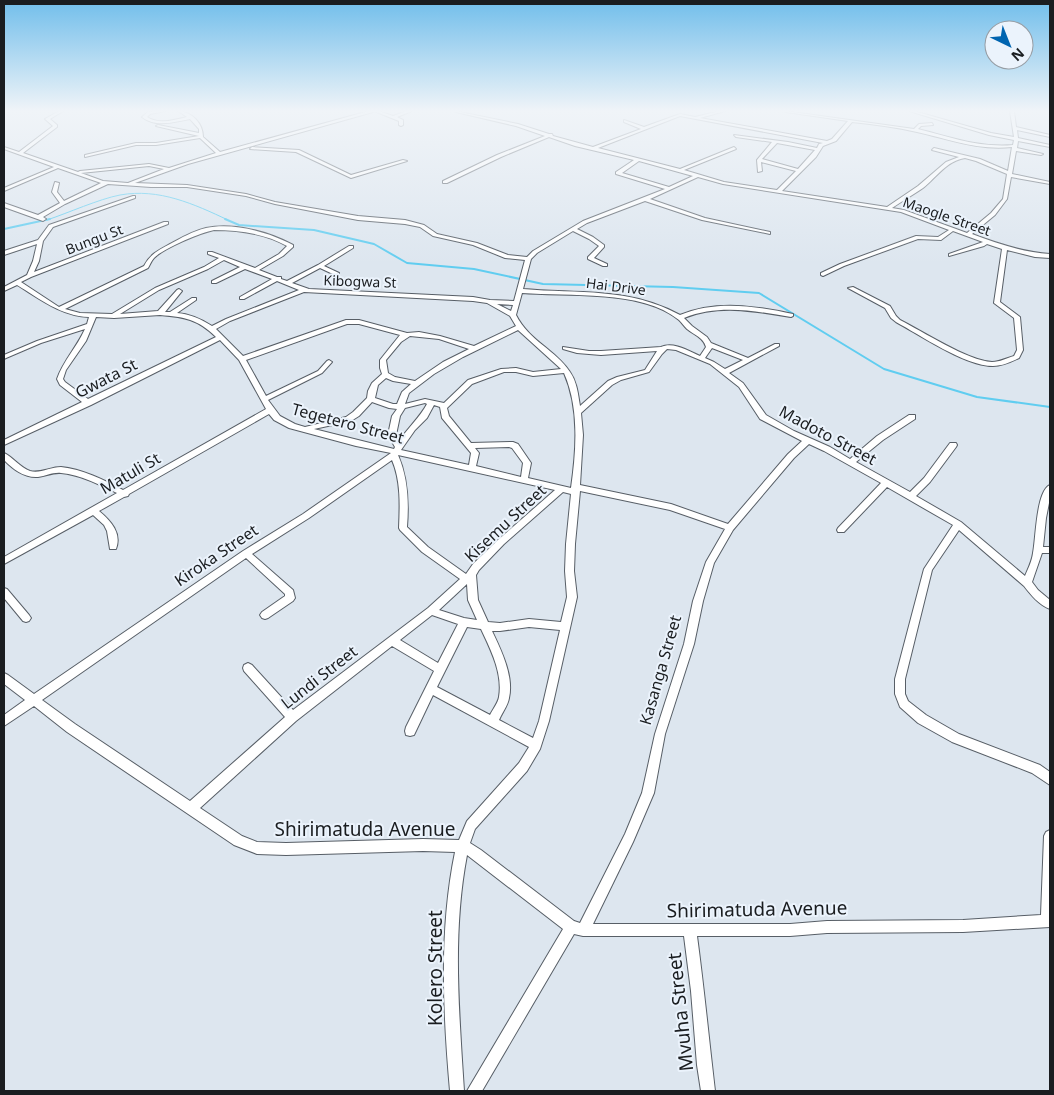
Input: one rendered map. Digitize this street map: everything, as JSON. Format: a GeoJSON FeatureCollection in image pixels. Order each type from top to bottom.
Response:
{"type":"FeatureCollection","features":[{"type":"Feature","properties":{"kind":"street"},"geometry":{"type":"LineString","coordinates":[[47,162],[106,183],[188,186],[251,196],[275,203],[358,218],[405,222],[422,226],[435,235],[475,244],[507,257],[528,259]]}},
{"type":"Feature","properties":{"kind":"street"},"geometry":{"type":"LineString","coordinates":[[126,185],[192,162]]}},
{"type":"Feature","properties":{"kind":"street"},"geometry":{"type":"LineString","coordinates":[[320,162],[350,177],[401,162]]}},
{"type":"Feature","properties":{"kind":"street"},"geometry":{"type":"LineString","coordinates":[[445,182],[486,162]]}},
{"type":"Feature","properties":{"kind":"street"},"geometry":{"type":"LineString","coordinates":[[634,162],[618,174],[670,189]]}},
{"type":"Feature","properties":{"kind":"street","name":"Maogle Street"},"geometry":{"type":"LineString","coordinates":[[650,162],[723,183],[889,208],[912,214],[1005,248],[1035,255],[1050,256]]}},
{"type":"Feature","properties":{"kind":"street"},"geometry":{"type":"LineString","coordinates":[[681,170],[700,162]]}},
{"type":"Feature","properties":{"kind":"street"},"geometry":{"type":"LineString","coordinates":[[759,162],[760,171]]}},
{"type":"Feature","properties":{"kind":"street"},"geometry":{"type":"LineString","coordinates":[[767,162],[800,171]]}},
{"type":"Feature","properties":{"kind":"street"},"geometry":{"type":"LineString","coordinates":[[778,192],[808,162]]}},
{"type":"Feature","properties":{"kind":"street"},"geometry":{"type":"LineString","coordinates":[[889,208],[927,182],[947,162]]}},
{"type":"Feature","properties":{"kind":"street"},"geometry":{"type":"LineString","coordinates":[[978,162],[1009,174],[1050,183]]}},
{"type":"Feature","properties":{"kind":"street"},"geometry":{"type":"LineString","coordinates":[[968,235],[1000,207],[1007,192],[1011,162]]}},
{"type":"Feature","properties":{"kind":"street"},"geometry":{"type":"LineString","coordinates":[[77,172],[149,165],[169,169]]}},
{"type":"Feature","properties":{"kind":"street"},"geometry":{"type":"LineString","coordinates":[[4,190],[60,166]]}},
{"type":"Feature","properties":{"kind":"street"},"geometry":{"type":"LineString","coordinates":[[567,371],[519,327],[513,315],[528,259],[535,252],[572,229],[697,176]]}},
{"type":"Feature","properties":{"kind":"street"},"geometry":{"type":"LineString","coordinates":[[57,183],[54,189],[55,196],[62,203]]}},
{"type":"Feature","properties":{"kind":"street"},"geometry":{"type":"LineString","coordinates":[[39,217],[62,203],[106,183]]}},
{"type":"Feature","properties":{"kind":"street"},"geometry":{"type":"LineString","coordinates":[[29,276],[36,261],[40,241],[51,226],[133,197]]}},
{"type":"Feature","properties":{"kind":"street"},"geometry":{"type":"LineString","coordinates":[[645,198],[704,219],[768,233]]}},
{"type":"Feature","properties":{"kind":"street"},"geometry":{"type":"LineString","coordinates":[[4,205],[39,217],[51,226]]}},
{"type":"Feature","properties":{"kind":"street","name":"Bungu St"},"geometry":{"type":"LineString","coordinates":[[4,289],[18,284],[29,276],[166,223]]}},
{"type":"Feature","properties":{"kind":"street"},"geometry":{"type":"LineString","coordinates":[[60,309],[146,267],[154,255],[211,228],[256,234],[291,246],[281,255],[257,270]]}},
{"type":"Feature","properties":{"kind":"street"},"geometry":{"type":"LineString","coordinates":[[572,229],[591,238],[602,246],[590,258],[605,265]]}},
{"type":"Feature","properties":{"kind":"street"},"geometry":{"type":"LineString","coordinates":[[823,274],[918,237],[939,239],[954,229]]}},
{"type":"Feature","properties":{"kind":"street"},"geometry":{"type":"LineString","coordinates":[[4,253],[40,241]]}},
{"type":"Feature","properties":{"kind":"street"},"geometry":{"type":"LineString","coordinates":[[951,255],[986,242]]}},
{"type":"Feature","properties":{"kind":"street"},"geometry":{"type":"LineString","coordinates":[[289,282],[351,247]]}},
{"type":"Feature","properties":{"kind":"street"},"geometry":{"type":"LineString","coordinates":[[851,288],[888,306],[893,317],[898,320],[971,359],[989,364],[1004,362],[1017,357],[1020,350],[1017,318],[997,303],[1005,248]]}},
{"type":"Feature","properties":{"kind":"street","name":"Kibogwa St"},"geometry":{"type":"LineString","coordinates":[[210,253],[279,278],[303,290],[323,293],[419,296],[488,302],[513,315]]}},
{"type":"Feature","properties":{"kind":"street"},"geometry":{"type":"LineString","coordinates":[[114,316],[157,289],[206,268],[224,258]]}},
{"type":"Feature","properties":{"kind":"street"},"geometry":{"type":"LineString","coordinates":[[214,282],[246,266]]}},
{"type":"Feature","properties":{"kind":"street"},"geometry":{"type":"LineString","coordinates":[[320,266],[337,274]]}},
{"type":"Feature","properties":{"kind":"street"},"geometry":{"type":"LineString","coordinates":[[242,298],[279,278]]}},
{"type":"Feature","properties":{"kind":"street","name":"Tegetero Street"},"geometry":{"type":"LineString","coordinates":[[18,284],[60,309],[80,315],[114,316],[172,313],[199,320],[212,329],[242,359],[270,410],[277,418],[306,430],[562,489],[574,489],[671,507],[730,528]]}},
{"type":"Feature","properties":{"kind":"street"},"geometry":{"type":"LineString","coordinates":[[212,329],[228,320],[303,290]]}},
{"type":"Feature","properties":{"kind":"street"},"geometry":{"type":"LineString","coordinates":[[160,313],[179,291]]}},
{"type":"Feature","properties":{"kind":"street","name":"Hai Drive"},"geometry":{"type":"LineString","coordinates":[[520,291],[606,295],[637,299],[654,305],[679,318],[709,344],[748,360]]}},
{"type":"Feature","properties":{"kind":"street"},"geometry":{"type":"LineString","coordinates":[[172,313],[194,299]]}},
{"type":"Feature","properties":{"kind":"street"},"geometry":{"type":"LineString","coordinates":[[488,302],[516,303]]}},
{"type":"Feature","properties":{"kind":"street"},"geometry":{"type":"LineString","coordinates":[[679,318],[696,311],[718,307],[791,315]]}},
{"type":"Feature","properties":{"kind":"street"},"geometry":{"type":"LineString","coordinates":[[88,403],[62,383],[60,379],[63,370],[77,351],[93,316]]}},
{"type":"Feature","properties":{"kind":"street"},"geometry":{"type":"LineString","coordinates":[[242,359],[346,322],[359,322],[406,335],[430,337],[463,344],[476,349]]}},
{"type":"Feature","properties":{"kind":"street"},"geometry":{"type":"LineString","coordinates":[[4,357],[39,342],[89,325]]}},
{"type":"Feature","properties":{"kind":"street"},"geometry":{"type":"LineString","coordinates":[[469,577],[417,543],[403,528],[405,513],[403,489],[392,435],[403,396],[416,384],[436,370],[519,327]]}},
{"type":"Feature","properties":{"kind":"street"},"geometry":{"type":"LineString","coordinates":[[406,335],[383,360],[386,375],[390,379],[416,384]]}},
{"type":"Feature","properties":{"kind":"street","name":"Gwata St"},"geometry":{"type":"LineString","coordinates":[[4,443],[219,338]]}},
{"type":"Feature","properties":{"kind":"street"},"geometry":{"type":"LineString","coordinates":[[702,358],[709,344]]}},
{"type":"Feature","properties":{"kind":"street"},"geometry":{"type":"LineString","coordinates":[[725,372],[777,345]]}},
{"type":"Feature","properties":{"kind":"street","name":"Madoto Street"},"geometry":{"type":"LineString","coordinates":[[565,348],[595,354],[632,350],[661,350],[666,347],[677,348],[702,358],[725,372],[741,385],[763,417],[851,462],[958,524],[1028,583]]}},
{"type":"Feature","properties":{"kind":"street"},"geometry":{"type":"LineString","coordinates":[[578,412],[610,383],[620,378],[647,371],[651,368],[655,356],[661,350]]}},
{"type":"Feature","properties":{"kind":"street"},"geometry":{"type":"LineString","coordinates":[[265,399],[320,372],[329,362]]}},
{"type":"Feature","properties":{"kind":"street"},"geometry":{"type":"LineString","coordinates":[[370,399],[392,406],[432,402],[443,406],[447,405],[470,382],[503,370],[516,370],[533,374],[567,371]]}},
{"type":"Feature","properties":{"kind":"street","name":"Kolero Street"},"geometry":{"type":"LineString","coordinates":[[458,1091],[452,947],[457,871],[463,846],[472,825],[523,767],[536,745],[544,721],[572,597],[570,581],[574,489],[578,453],[578,412],[575,394],[567,371]]}},
{"type":"Feature","properties":{"kind":"street"},"geometry":{"type":"LineString","coordinates":[[306,430],[348,419],[356,414],[370,399],[374,384],[386,375]]}},
{"type":"Feature","properties":{"kind":"street","name":"Kiroka Street"},"geometry":{"type":"LineString","coordinates":[[4,721],[246,553],[306,516],[396,451],[412,428],[424,416],[432,402]]}},
{"type":"Feature","properties":{"kind":"street"},"geometry":{"type":"LineString","coordinates":[[443,406],[445,416],[470,446],[475,459],[472,468]]}},
{"type":"Feature","properties":{"kind":"street","name":"Matuli St"},"geometry":{"type":"LineString","coordinates":[[4,562],[270,410]]}},
{"type":"Feature","properties":{"kind":"street"},"geometry":{"type":"LineString","coordinates":[[851,462],[880,438],[912,417]]}},
{"type":"Feature","properties":{"kind":"street","name":"Kasanga Street"},"geometry":{"type":"LineString","coordinates":[[474,1091],[577,929],[629,838],[648,793],[660,734],[689,644],[704,578],[710,562],[730,528],[791,456],[807,441]]}},
{"type":"Feature","properties":{"kind":"street"},"geometry":{"type":"LineString","coordinates":[[470,446],[510,444],[515,446],[527,464],[524,480]]}},
{"type":"Feature","properties":{"kind":"street"},"geometry":{"type":"LineString","coordinates":[[910,497],[927,480],[953,446]]}},
{"type":"Feature","properties":{"kind":"street"},"geometry":{"type":"LineString","coordinates":[[4,456],[24,471],[33,474],[57,469],[69,471],[102,482],[125,494]]}},
{"type":"Feature","properties":{"kind":"street"},"geometry":{"type":"LineString","coordinates":[[841,530],[886,483]]}},
{"type":"Feature","properties":{"kind":"street"},"geometry":{"type":"LineString","coordinates":[[1050,488],[1044,501],[1038,550],[1028,583],[1035,593],[1050,605]]}},
{"type":"Feature","properties":{"kind":"street","name":"Kisemu Street"},"geometry":{"type":"LineString","coordinates":[[493,721],[504,698],[504,677],[498,654],[473,600],[469,577],[476,567],[501,542],[562,489]]}},
{"type":"Feature","properties":{"kind":"street"},"geometry":{"type":"LineString","coordinates":[[94,511],[108,524],[113,532],[113,547]]}},
{"type":"Feature","properties":{"kind":"street"},"geometry":{"type":"LineString","coordinates":[[958,524],[928,569],[900,679],[900,694],[904,704],[922,719],[956,738],[1036,769],[1050,779]]}},
{"type":"Feature","properties":{"kind":"street"},"geometry":{"type":"LineString","coordinates":[[1038,550],[1050,550]]}},
{"type":"Feature","properties":{"kind":"street"},"geometry":{"type":"LineString","coordinates":[[246,553],[290,593],[290,598],[265,615]]}},
{"type":"Feature","properties":{"kind":"street","name":"Lundi Street"},"geometry":{"type":"LineString","coordinates":[[191,808],[292,717],[431,611],[469,577]]}},
{"type":"Feature","properties":{"kind":"street"},"geometry":{"type":"LineString","coordinates":[[4,592],[26,618]]}},
{"type":"Feature","properties":{"kind":"street"},"geometry":{"type":"LineString","coordinates":[[431,611],[464,622],[486,626],[500,627],[529,624],[566,627]]}},
{"type":"Feature","properties":{"kind":"street"},"geometry":{"type":"LineString","coordinates":[[410,731],[442,670],[464,622]]}},
{"type":"Feature","properties":{"kind":"street"},"geometry":{"type":"LineString","coordinates":[[392,641],[442,670]]}},
{"type":"Feature","properties":{"kind":"street"},"geometry":{"type":"LineString","coordinates":[[248,668],[292,717]]}},
{"type":"Feature","properties":{"kind":"street","name":"Shirimatuda Avenue"},"geometry":{"type":"LineString","coordinates":[[4,678],[71,728],[238,841],[257,848],[286,849],[423,845],[463,846],[477,854],[577,929],[790,930],[827,927],[963,926],[1049,921]]}},
{"type":"Feature","properties":{"kind":"street"},"geometry":{"type":"LineString","coordinates":[[432,689],[536,745]]}},
{"type":"Feature","properties":{"kind":"street"},"geometry":{"type":"LineString","coordinates":[[1049,921],[1050,836]]}},
{"type":"Feature","properties":{"kind":"street","name":"Mvuha Street"},"geometry":{"type":"LineString","coordinates":[[690,929],[708,1091]]}},
{"type":"Feature","properties":{"kind":"waterway"},"geometry":{"type":"LineString","coordinates":[[49,219],[103,200],[134,193],[176,199],[228,220]]}},
{"type":"Feature","properties":{"kind":"waterway"},"geometry":{"type":"LineString","coordinates":[[4,229],[49,219]]}},
{"type":"Feature","properties":{"kind":"waterway"},"geometry":{"type":"LineString","coordinates":[[225,219],[239,225],[314,230],[374,244],[407,263],[474,269],[543,284],[673,287],[759,293],[884,369],[977,397],[1050,407]]}}]}
